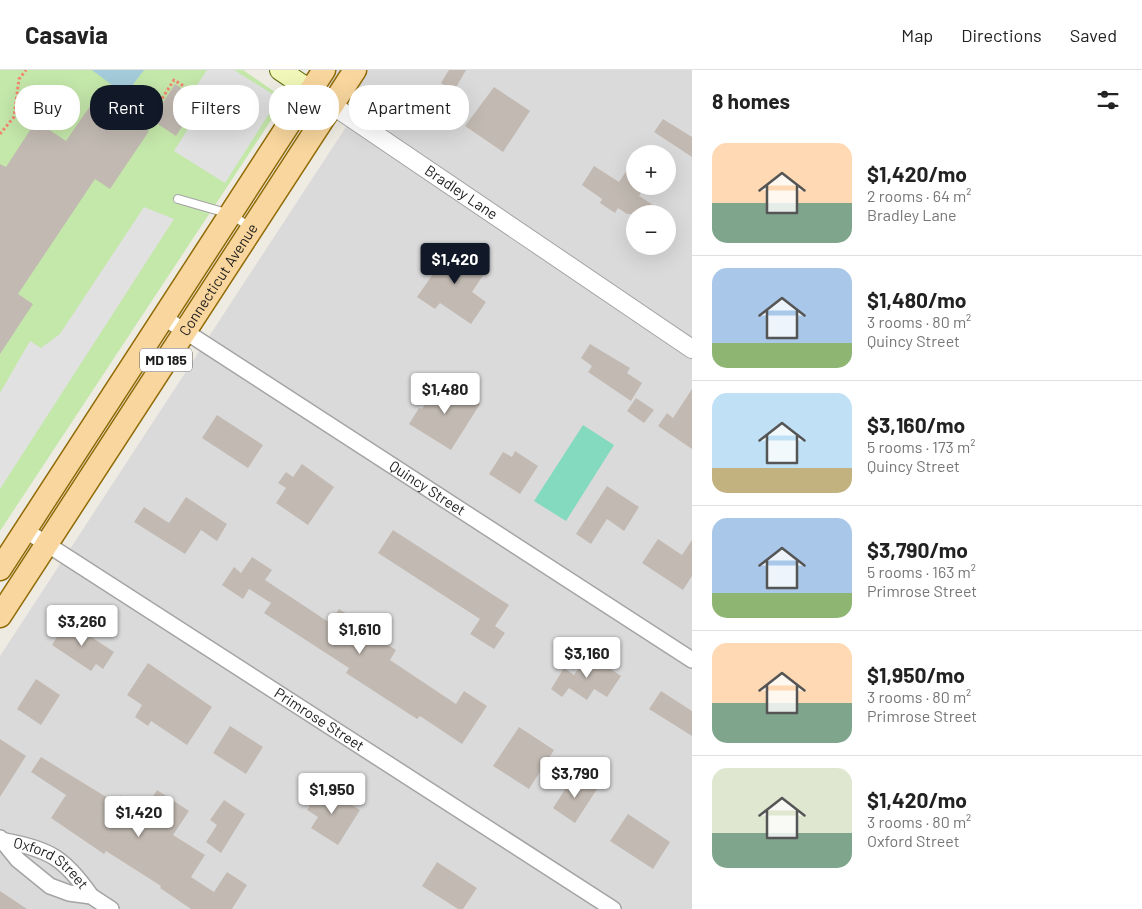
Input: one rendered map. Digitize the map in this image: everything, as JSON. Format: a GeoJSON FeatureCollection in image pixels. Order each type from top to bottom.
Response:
{"type":"FeatureCollection","features":[{"type":"Feature","properties":{"kind":"main road","name":"Bradley Lane"},"geometry":{"type":"LineString","coordinates":[[280,70],[302,85]]}},
{"type":"Feature","properties":{"kind":"main road","name":"Connecticut Avenue"},"geometry":{"type":"LineString","coordinates":[[314,85],[324,70]]}},
{"type":"Feature","properties":{"kind":"main road","name":"Connecticut Avenue"},"geometry":{"type":"LineString","coordinates":[[339,94],[355,70]]}},
{"type":"Feature","properties":{"kind":"main road","name":"Connecticut Avenue"},"geometry":{"type":"LineString","coordinates":[[0,569],[284,130]]}},
{"type":"Feature","properties":{"kind":"main road","name":"Connecticut Avenue"},"geometry":{"type":"LineString","coordinates":[[0,616],[316,130]]}},
{"type":"Feature","properties":{"kind":"street","name":"Bradley Lane"},"geometry":{"type":"LineString","coordinates":[[339,110],[692,349]]}},
{"type":"Feature","properties":{"kind":"street","name":"Quincy Street"},"geometry":{"type":"LineString","coordinates":[[163,317],[692,660]]}},
{"type":"Feature","properties":{"kind":"street","name":"Primrose Street"},"geometry":{"type":"LineString","coordinates":[[25,530],[613,909]]}},
{"type":"Feature","properties":{"kind":"street","name":"Oxford Street"},"geometry":{"type":"LineString","coordinates":[[2,840],[18,860],[50,886],[69,893],[91,896]]}},
{"type":"Feature","properties":{"kind":"street","name":"Oxford Street"},"geometry":{"type":"LineString","coordinates":[[2,840],[33,846],[47,852],[64,864],[91,896],[111,909]]}},
{"type":"Feature","properties":{"kind":"lane"},"geometry":{"type":"LineString","coordinates":[[178,199],[230,214],[252,228]]}},
{"type":"Feature","properties":{"kind":"path"},"geometry":{"type":"LineString","coordinates":[[0,134],[14,117],[19,79],[26,70]]}},
{"type":"Feature","properties":{"kind":"path"},"geometry":{"type":"LineString","coordinates":[[163,96],[174,80],[182,85]]}},
{"type":"Feature","properties":{"kind":"shaded area"},"geometry":{"type":"Polygon","coordinates":[[[207,70],[234,70],[258,85],[197,85],[207,70]]]}},
{"type":"Feature","properties":{"kind":"shaded area"},"geometry":{"type":"Polygon","coordinates":[[[309,70],[692,70],[692,909],[0,909],[0,656],[349,122],[349,130],[469,130],[469,85],[349,85],[349,96],[339,90],[339,85],[332,85],[309,70]]]}},
{"type":"Feature","properties":{"kind":"shaded area"},"geometry":{"type":"Polygon","coordinates":[[[259,86],[269,92],[269,114],[259,129],[259,86]]]}},
{"type":"Feature","properties":{"kind":"shaded area"},"geometry":{"type":"Polygon","coordinates":[[[187,130],[259,130],[225,183],[174,151],[187,130]]]}},
{"type":"Feature","properties":{"kind":"shaded area"},"geometry":{"type":"Polygon","coordinates":[[[144,207],[174,219],[0,489],[0,393],[30,341],[41,348],[60,334],[144,207]]]}},
{"type":"Feature","properties":{"kind":"green space"},"geometry":{"type":"Polygon","coordinates":[[[0,70],[243,70],[269,88],[269,123],[0,531],[0,70]]]}},
{"type":"Feature","properties":{"kind":"green space"},"geometry":{"type":"Polygon","coordinates":[[[583,425],[614,445],[566,521],[534,501],[583,425]]]}},
{"type":"Feature","properties":{"kind":"water"},"geometry":{"type":"Polygon","coordinates":[[[92,70],[144,70],[133,85],[112,85],[92,70]]]}},
{"type":"Feature","properties":{"kind":"building"},"geometry":{"type":"Polygon","coordinates":[[[449,70],[466,70],[457,85],[444,85],[441,83],[449,70]]]}},
{"type":"Feature","properties":{"kind":"building"},"geometry":{"type":"Polygon","coordinates":[[[173,87],[173,130],[180,130],[176,136],[163,127],[163,103],[173,87]]]}},
{"type":"Feature","properties":{"kind":"building"},"geometry":{"type":"Polygon","coordinates":[[[494,87],[530,111],[503,152],[469,129],[469,121],[494,87]]]}},
{"type":"Feature","properties":{"kind":"building"},"geometry":{"type":"Polygon","coordinates":[[[90,106],[90,130],[149,131],[110,189],[95,179],[18,294],[33,304],[0,354],[0,164],[6,167],[30,130],[50,130],[66,141],[74,130],[80,130],[80,121],[90,106]]]}},
{"type":"Feature","properties":{"kind":"building"},"geometry":{"type":"Polygon","coordinates":[[[663,119],[692,137],[692,157],[676,145],[654,132],[663,119]]]}},
{"type":"Feature","properties":{"kind":"building"},"geometry":{"type":"Polygon","coordinates":[[[594,166],[619,182],[626,172],[626,195],[640,195],[653,205],[626,205],[626,213],[618,208],[615,213],[600,203],[602,199],[582,185],[594,166]]]}},
{"type":"Feature","properties":{"kind":"building"},"geometry":{"type":"Polygon","coordinates":[[[453,245],[482,264],[478,269],[484,274],[472,292],[486,302],[471,324],[440,303],[435,309],[417,297],[453,245]]]}},
{"type":"Feature","properties":{"kind":"building"},"geometry":{"type":"Polygon","coordinates":[[[590,344],[630,368],[627,373],[642,383],[631,401],[588,372],[592,366],[581,358],[590,344]]]}},
{"type":"Feature","properties":{"kind":"building"},"geometry":{"type":"Polygon","coordinates":[[[441,380],[480,404],[451,450],[409,424],[419,408],[422,409],[441,380]]]}},
{"type":"Feature","properties":{"kind":"building"},"geometry":{"type":"Polygon","coordinates":[[[692,389],[692,449],[658,426],[667,413],[673,418],[692,389]]]}},
{"type":"Feature","properties":{"kind":"building"},"geometry":{"type":"Polygon","coordinates":[[[636,398],[654,410],[644,423],[627,411],[636,398]]]}},
{"type":"Feature","properties":{"kind":"building"},"geometry":{"type":"Polygon","coordinates":[[[217,415],[263,445],[248,468],[202,438],[217,415]]]}},
{"type":"Feature","properties":{"kind":"building"},"geometry":{"type":"Polygon","coordinates":[[[515,451],[538,466],[520,494],[489,474],[503,452],[512,457],[515,451]]]}},
{"type":"Feature","properties":{"kind":"building"},"geometry":{"type":"Polygon","coordinates":[[[302,464],[334,487],[308,525],[276,503],[286,488],[278,483],[286,472],[293,477],[302,464]]]}},
{"type":"Feature","properties":{"kind":"building"},"geometry":{"type":"Polygon","coordinates":[[[607,486],[639,507],[624,531],[607,519],[591,544],[576,534],[607,486]]]}},
{"type":"Feature","properties":{"kind":"building"},"geometry":{"type":"Polygon","coordinates":[[[186,497],[227,524],[217,541],[201,530],[185,554],[134,522],[144,507],[169,523],[186,497]]]}},
{"type":"Feature","properties":{"kind":"building"},"geometry":{"type":"Polygon","coordinates":[[[393,530],[509,605],[495,626],[505,633],[494,649],[470,634],[480,619],[378,553],[393,530]]]}},
{"type":"Feature","properties":{"kind":"building"},"geometry":{"type":"Polygon","coordinates":[[[658,539],[682,555],[692,540],[692,576],[683,590],[642,563],[658,539]]]}},
{"type":"Feature","properties":{"kind":"building"},"geometry":{"type":"Polygon","coordinates":[[[252,557],[272,570],[265,580],[330,623],[339,609],[355,619],[353,622],[396,650],[390,660],[456,704],[464,691],[487,706],[462,744],[420,716],[417,719],[346,673],[349,668],[264,613],[271,603],[249,589],[243,599],[222,585],[234,567],[241,573],[252,557]]]}},
{"type":"Feature","properties":{"kind":"building"},"geometry":{"type":"Polygon","coordinates":[[[67,621],[114,652],[103,669],[96,664],[91,671],[52,645],[67,621]]]}},
{"type":"Feature","properties":{"kind":"building"},"geometry":{"type":"Polygon","coordinates":[[[588,654],[621,676],[607,697],[594,689],[587,700],[569,688],[562,697],[551,689],[564,668],[574,675],[588,654]]]}},
{"type":"Feature","properties":{"kind":"building"},"geometry":{"type":"Polygon","coordinates":[[[148,663],[212,707],[187,745],[151,721],[148,726],[135,717],[142,705],[127,695],[148,663]]]}},
{"type":"Feature","properties":{"kind":"building"},"geometry":{"type":"Polygon","coordinates":[[[36,679],[60,695],[41,725],[17,709],[36,679]]]}},
{"type":"Feature","properties":{"kind":"building"},"geometry":{"type":"Polygon","coordinates":[[[661,691],[692,711],[692,736],[649,709],[661,691]]]}},
{"type":"Feature","properties":{"kind":"building"},"geometry":{"type":"Polygon","coordinates":[[[230,726],[263,747],[246,774],[213,753],[230,726]]]}},
{"type":"Feature","properties":{"kind":"building"},"geometry":{"type":"Polygon","coordinates":[[[519,727],[554,750],[529,789],[493,766],[519,727]]]}},
{"type":"Feature","properties":{"kind":"building"},"geometry":{"type":"Polygon","coordinates":[[[0,739],[26,756],[0,797],[0,739]]]}},
{"type":"Feature","properties":{"kind":"building"},"geometry":{"type":"Polygon","coordinates":[[[41,757],[116,803],[120,795],[144,811],[157,790],[189,811],[173,835],[205,855],[191,877],[214,892],[227,872],[247,885],[232,909],[191,909],[160,888],[161,886],[106,851],[104,854],[51,818],[66,795],[31,772],[41,757]]]}},
{"type":"Feature","properties":{"kind":"building"},"geometry":{"type":"Polygon","coordinates":[[[575,774],[597,789],[575,823],[553,808],[575,774]]]}},
{"type":"Feature","properties":{"kind":"building"},"geometry":{"type":"Polygon","coordinates":[[[322,786],[360,810],[338,845],[311,828],[318,817],[307,810],[322,786]]]}},
{"type":"Feature","properties":{"kind":"building"},"geometry":{"type":"Polygon","coordinates":[[[224,800],[245,814],[221,853],[206,842],[217,825],[210,820],[224,800]]]}},
{"type":"Feature","properties":{"kind":"building"},"geometry":{"type":"Polygon","coordinates":[[[628,814],[670,842],[653,869],[610,841],[628,814]]]}},
{"type":"Feature","properties":{"kind":"building"},"geometry":{"type":"Polygon","coordinates":[[[437,862],[477,888],[463,909],[458,909],[422,886],[437,862]]]}},
{"type":"Feature","properties":{"kind":"building"},"geometry":{"type":"Polygon","coordinates":[[[0,891],[27,909],[0,909],[0,891]]]}}]}
